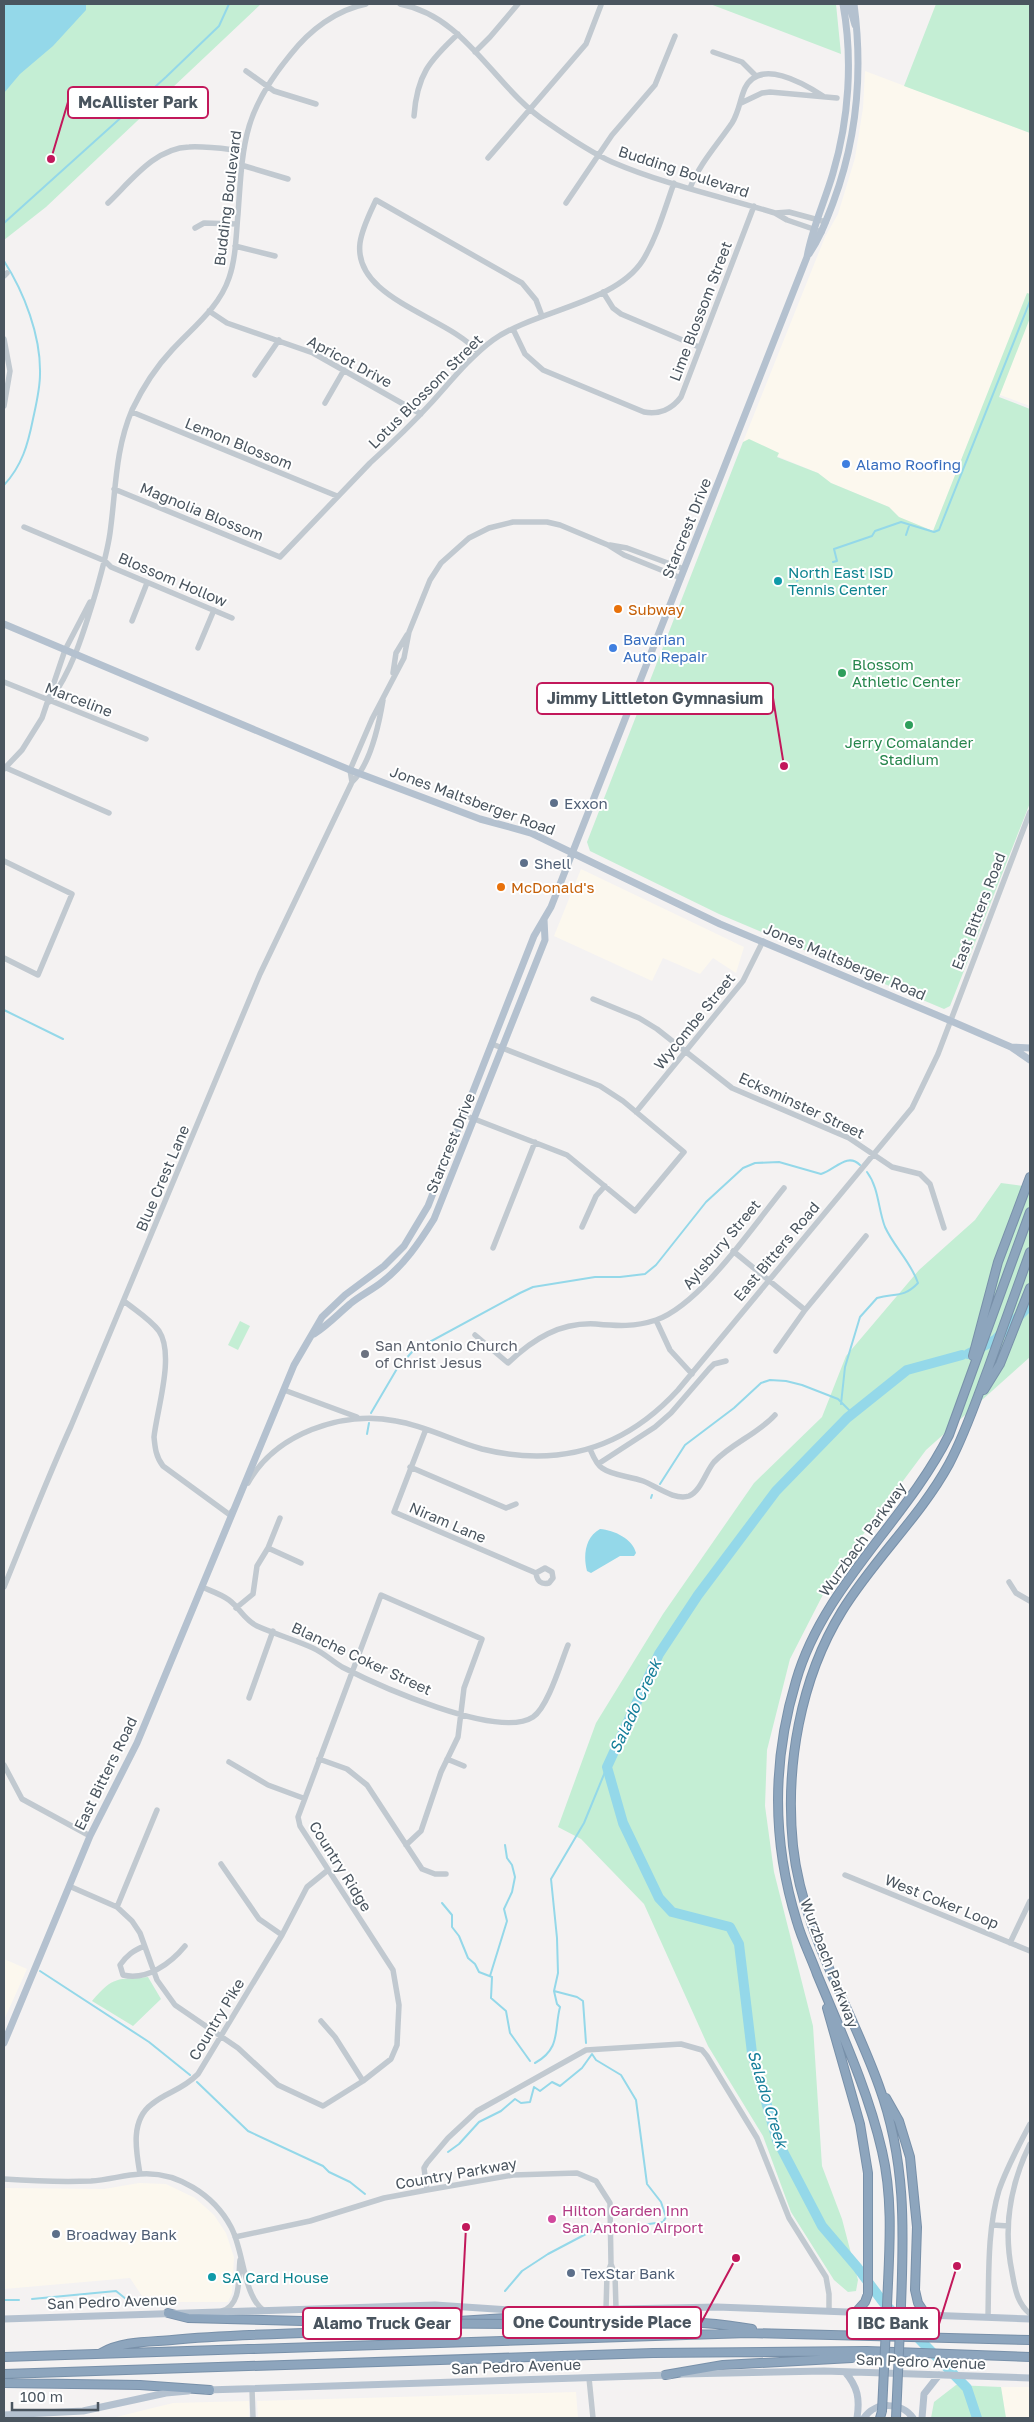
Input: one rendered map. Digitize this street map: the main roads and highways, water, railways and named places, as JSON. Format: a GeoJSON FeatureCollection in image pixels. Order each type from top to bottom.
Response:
{"type":"FeatureCollection","features":[{"type":"Feature","properties":{"kind":"highway"},"geometry":{"type":"LineString","coordinates":[[966,1385],[998,1262],[1030,1177]]}},
{"type":"Feature","properties":{"kind":"highway","name":"Wurzbach Parkway"},"geometry":{"type":"LineString","coordinates":[[881,2416],[890,2233],[888,2190],[882,2152],[874,2123],[844,2040],[797,1924],[787,1886],[779,1839],[778,1774],[781,1740],[796,1680],[835,1596],[933,1467],[949,1435],[1030,1212]]}},
{"type":"Feature","properties":{"kind":"highway","name":"Wurzbach Parkway"},"geometry":{"type":"LineString","coordinates":[[896,2418],[904,2216],[899,2168],[891,2126],[879,2085],[811,1922],[798,1876],[793,1845],[791,1792],[794,1747],[818,1660],[842,1612],[930,1494],[949,1464],[967,1426],[1030,1252]]}},
{"type":"Feature","properties":{"kind":"highway"},"geometry":{"type":"LineString","coordinates":[[976,1402],[1000,1364],[1030,1288]]}},
{"type":"Feature","properties":{"kind":"highway"},"geometry":{"type":"LineString","coordinates":[[820,1982],[860,2124],[868,2173],[868,2294],[865,2302],[856,2312]]}},
{"type":"Feature","properties":{"kind":"highway"},"geometry":{"type":"LineString","coordinates":[[879,2085],[899,2121],[910,2157],[917,2227],[915,2290],[918,2303],[926,2315]]}},
{"type":"Feature","properties":{"kind":"highway"},"geometry":{"type":"LineString","coordinates":[[100,2354],[114,2345],[186,2338],[375,2330],[484,2318],[539,2316],[553,2311]]}},
{"type":"Feature","properties":{"kind":"highway"},"geometry":{"type":"LineString","coordinates":[[168,2313],[188,2318],[379,2322],[517,2324],[671,2323],[729,2325],[771,2332]]}},
{"type":"Feature","properties":{"kind":"highway"},"geometry":{"type":"LineString","coordinates":[[4,2357],[771,2332],[1030,2340]]}},
{"type":"Feature","properties":{"kind":"highway"},"geometry":{"type":"LineString","coordinates":[[664,2375],[723,2365],[852,2358],[867,2351]]}},
{"type":"Feature","properties":{"kind":"highway"},"geometry":{"type":"LineString","coordinates":[[4,2374],[617,2354],[887,2351],[1030,2357]]}},
{"type":"Feature","properties":{"kind":"highway"},"geometry":{"type":"LineString","coordinates":[[4,2383],[140,2385],[210,2390]]}},
{"type":"Feature","properties":{"kind":"main road","name":"Starcrest Drive"},"geometry":{"type":"LineString","coordinates":[[314,1334],[322,1317],[384,1266],[406,1242],[428,1206],[534,936],[551,907],[807,257],[817,219],[833,173],[845,115],[848,67],[843,4]]}},
{"type":"Feature","properties":{"kind":"main road"},"geometry":{"type":"LineString","coordinates":[[849,4],[851,18],[857,27]]}},
{"type":"Feature","properties":{"kind":"main road","name":"Starcrest Drive"},"geometry":{"type":"LineString","coordinates":[[807,257],[826,222],[844,174],[851,142],[858,82],[857,27],[854,4]]}},
{"type":"Feature","properties":{"kind":"main road","name":"Jones Maltsberger Road"},"geometry":{"type":"LineString","coordinates":[[4,624],[360,774],[480,819],[531,833],[720,924],[951,1020],[1011,1047],[1030,1060]]}},
{"type":"Feature","properties":{"kind":"main road","name":"Starcrest Drive"},"geometry":{"type":"LineString","coordinates":[[230,1515],[294,1365],[306,1343],[351,1303],[399,1266],[415,1249],[434,1219],[545,940],[544,919]]}},
{"type":"Feature","properties":{"kind":"main road","name":"Jones Maltsberger Road"},"geometry":{"type":"LineString","coordinates":[[1011,1047],[1030,1048]]}},
{"type":"Feature","properties":{"kind":"main road"},"geometry":{"type":"LineString","coordinates":[[406,1242],[415,1249]]}},
{"type":"Feature","properties":{"kind":"main road"},"geometry":{"type":"LineString","coordinates":[[364,1281],[370,1290]]}},
{"type":"Feature","properties":{"kind":"main road","name":"East Bitters Road"},"geometry":{"type":"LineString","coordinates":[[4,2044],[90,1836],[136,1744],[230,1515]]}},
{"type":"Feature","properties":{"kind":"main road","name":"San Pedro Avenue"},"geometry":{"type":"LineString","coordinates":[[4,2318],[435,2304],[518,2311],[717,2307],[1030,2319]]}},
{"type":"Feature","properties":{"kind":"main road"},"geometry":{"type":"LineString","coordinates":[[844,2372],[853,2382],[858,2394],[857,2418]]}},
{"type":"Feature","properties":{"kind":"main road","name":"San Pedro Avenue"},"geometry":{"type":"LineString","coordinates":[[4,2415],[76,2412],[166,2393],[210,2390],[664,2375],[844,2372],[1030,2378]]}},
{"type":"Feature","properties":{"kind":"main road"},"geometry":{"type":"LineString","coordinates":[[922,2418],[924,2394],[939,2375]]}},
{"type":"Feature","properties":{"kind":"main road"},"geometry":{"type":"LineString","coordinates":[[864,2418],[876,2407],[889,2406],[904,2410],[913,2418]]}},
{"type":"Feature","properties":{"kind":"water"},"geometry":{"type":"Polygon","coordinates":[[[4,4],[86,4],[86,10],[53,46],[20,74],[4,93],[4,4]]]}},
{"type":"Feature","properties":{"kind":"water"},"geometry":{"type":"Polygon","coordinates":[[[600,1529],[622,1536],[631,1543],[636,1553],[634,1556],[620,1556],[591,1573],[587,1571],[586,1547],[591,1537],[600,1529]]]}},
{"type":"Feature","properties":{"kind":"waterway"},"geometry":{"type":"LineString","coordinates":[[4,223],[166,77],[219,26],[229,4]]}},
{"type":"Feature","properties":{"kind":"waterway"},"geometry":{"type":"LineString","coordinates":[[4,261],[18,286],[30,315],[40,360],[38,397],[26,446],[20,462],[4,485]]}},
{"type":"Feature","properties":{"kind":"waterway"},"geometry":{"type":"LineString","coordinates":[[833,562],[837,561],[834,549],[872,536],[875,531],[901,522],[934,532],[939,530],[1030,301]]}},
{"type":"Feature","properties":{"kind":"waterway"},"geometry":{"type":"LineString","coordinates":[[906,535],[909,526]]}},
{"type":"Feature","properties":{"kind":"waterway"},"geometry":{"type":"LineString","coordinates":[[794,568],[802,572]]}},
{"type":"Feature","properties":{"kind":"waterway"},"geometry":{"type":"LineString","coordinates":[[797,581],[802,572],[813,569]]}},
{"type":"Feature","properties":{"kind":"waterway"},"geometry":{"type":"LineString","coordinates":[[4,1010],[63,1039]]}},
{"type":"Feature","properties":{"kind":"waterway"},"geometry":{"type":"LineString","coordinates":[[371,1413],[398,1367],[413,1351],[520,1293],[533,1287],[595,1277],[645,1274],[656,1265],[706,1202],[743,1168],[755,1163],[779,1162],[821,1174],[850,1160],[860,1165]]}},
{"type":"Feature","properties":{"kind":"waterway"},"geometry":{"type":"LineString","coordinates":[[841,1404],[845,1367],[860,1317],[877,1298],[904,1293],[918,1283],[911,1268],[885,1227],[874,1185],[867,1172]]}},
{"type":"Feature","properties":{"kind":"waterway","name":"Salado Creek"},"geometry":{"type":"LineString","coordinates":[[968,1354],[995,1340],[1030,1305]]}},
{"type":"Feature","properties":{"kind":"waterway","name":"Salado Creek"},"geometry":{"type":"LineString","coordinates":[[962,1355],[907,1370],[847,1418],[776,1491],[698,1595],[659,1654],[607,1767],[623,1823],[659,1898],[672,1912],[730,1927],[739,1944],[752,2053],[777,2140],[822,2226],[857,2267],[883,2302],[967,2388],[977,2418]]}},
{"type":"Feature","properties":{"kind":"waterway"},"geometry":{"type":"LineString","coordinates":[[660,1484],[685,1445],[734,1408],[761,1383],[770,1380],[802,1385],[838,1399],[853,1414]]}},
{"type":"Feature","properties":{"kind":"waterway"},"geometry":{"type":"LineString","coordinates":[[367,1434],[369,1423]]}},
{"type":"Feature","properties":{"kind":"waterway"},"geometry":{"type":"LineString","coordinates":[[586,2043],[583,2001],[577,1997],[554,1991],[558,1973],[557,1938],[551,1879],[584,1823],[607,1767]]}},
{"type":"Feature","properties":{"kind":"waterway"},"geometry":{"type":"LineString","coordinates":[[490,1976],[507,1921],[504,1909],[512,1892],[515,1877],[512,1865],[507,1858],[505,1845]]}},
{"type":"Feature","properties":{"kind":"waterway"},"geometry":{"type":"LineString","coordinates":[[442,1903],[452,1915],[452,1927],[459,1936],[468,1958],[475,1964],[479,1972],[492,1977],[491,1998],[506,2011],[510,2033],[530,2061]]}},
{"type":"Feature","properties":{"kind":"waterway"},"geometry":{"type":"LineString","coordinates":[[40,1971],[149,2042],[190,2075]]}},
{"type":"Feature","properties":{"kind":"waterway"},"geometry":{"type":"LineString","coordinates":[[535,2063],[549,2052],[555,2038],[560,2007],[557,2004],[554,1991]]}},
{"type":"Feature","properties":{"kind":"waterway"},"geometry":{"type":"LineString","coordinates":[[448,2152],[459,2144],[479,2122],[501,2111],[515,2099],[521,2103],[530,2102],[534,2087],[540,2091],[552,2082],[560,2086],[582,2068],[592,2054],[596,2060],[621,2075],[636,2100],[647,2184],[661,2202],[666,2217],[663,2222],[642,2225],[603,2225],[548,2254],[522,2271],[505,2291]]}},
{"type":"Feature","properties":{"kind":"waterway"},"geometry":{"type":"LineString","coordinates":[[197,2082],[248,2131],[323,2166],[329,2172],[350,2182],[365,2194]]}},
{"type":"Feature","properties":{"kind":"waterway"},"geometry":{"type":"LineString","coordinates":[[32,2299],[116,2291],[136,2307]]}},
{"type":"Feature","properties":{"kind":"waterway"},"geometry":{"type":"LineString","coordinates":[[4,2300],[19,2300]]}},
{"type":"Feature","properties":{"kind":"place","name":"McAllister Park"},"geometry":{"type":"Point","coordinates":[51,159]}},
{"type":"Feature","properties":{"kind":"place","name":"Alamo Roofing"},"geometry":{"type":"Point","coordinates":[846,464]}},
{"type":"Feature","properties":{"kind":"place","name":"North East ISD Tennis Center"},"geometry":{"type":"Point","coordinates":[778,581]}},
{"type":"Feature","properties":{"kind":"place","name":"Subway"},"geometry":{"type":"Point","coordinates":[618,609]}},
{"type":"Feature","properties":{"kind":"place","name":"Bavarian Auto Repair"},"geometry":{"type":"Point","coordinates":[613,648]}},
{"type":"Feature","properties":{"kind":"place","name":"Blossom Athletic Center"},"geometry":{"type":"Point","coordinates":[842,673]}},
{"type":"Feature","properties":{"kind":"place","name":"Jerry Comalander Stadium"},"geometry":{"type":"Point","coordinates":[909,725]}},
{"type":"Feature","properties":{"kind":"place","name":"Jimmy Littleton Gymnasium"},"geometry":{"type":"Point","coordinates":[784,766]}},
{"type":"Feature","properties":{"kind":"place","name":"Exxon"},"geometry":{"type":"Point","coordinates":[554,803]}},
{"type":"Feature","properties":{"kind":"place","name":"Shell"},"geometry":{"type":"Point","coordinates":[524,863]}},
{"type":"Feature","properties":{"kind":"place","name":"McDonald's"},"geometry":{"type":"Point","coordinates":[501,887]}},
{"type":"Feature","properties":{"kind":"place","name":"San Antonio Church of Christ Jesus"},"geometry":{"type":"Point","coordinates":[365,1354]}},
{"type":"Feature","properties":{"kind":"place","name":"Hilton Garden Inn San Antonio Airport"},"geometry":{"type":"Point","coordinates":[552,2219]}},
{"type":"Feature","properties":{"kind":"place","name":"Alamo Truck Gear"},"geometry":{"type":"Point","coordinates":[466,2227]}},
{"type":"Feature","properties":{"kind":"place","name":"Broadway Bank"},"geometry":{"type":"Point","coordinates":[56,2234]}},
{"type":"Feature","properties":{"kind":"place","name":"One Countryside Place"},"geometry":{"type":"Point","coordinates":[736,2258]}},
{"type":"Feature","properties":{"kind":"place","name":"IBC Bank"},"geometry":{"type":"Point","coordinates":[957,2266]}},
{"type":"Feature","properties":{"kind":"place","name":"TexStar Bank"},"geometry":{"type":"Point","coordinates":[571,2273]}},
{"type":"Feature","properties":{"kind":"place","name":"SA Card House"},"geometry":{"type":"Point","coordinates":[212,2277]}}]}
